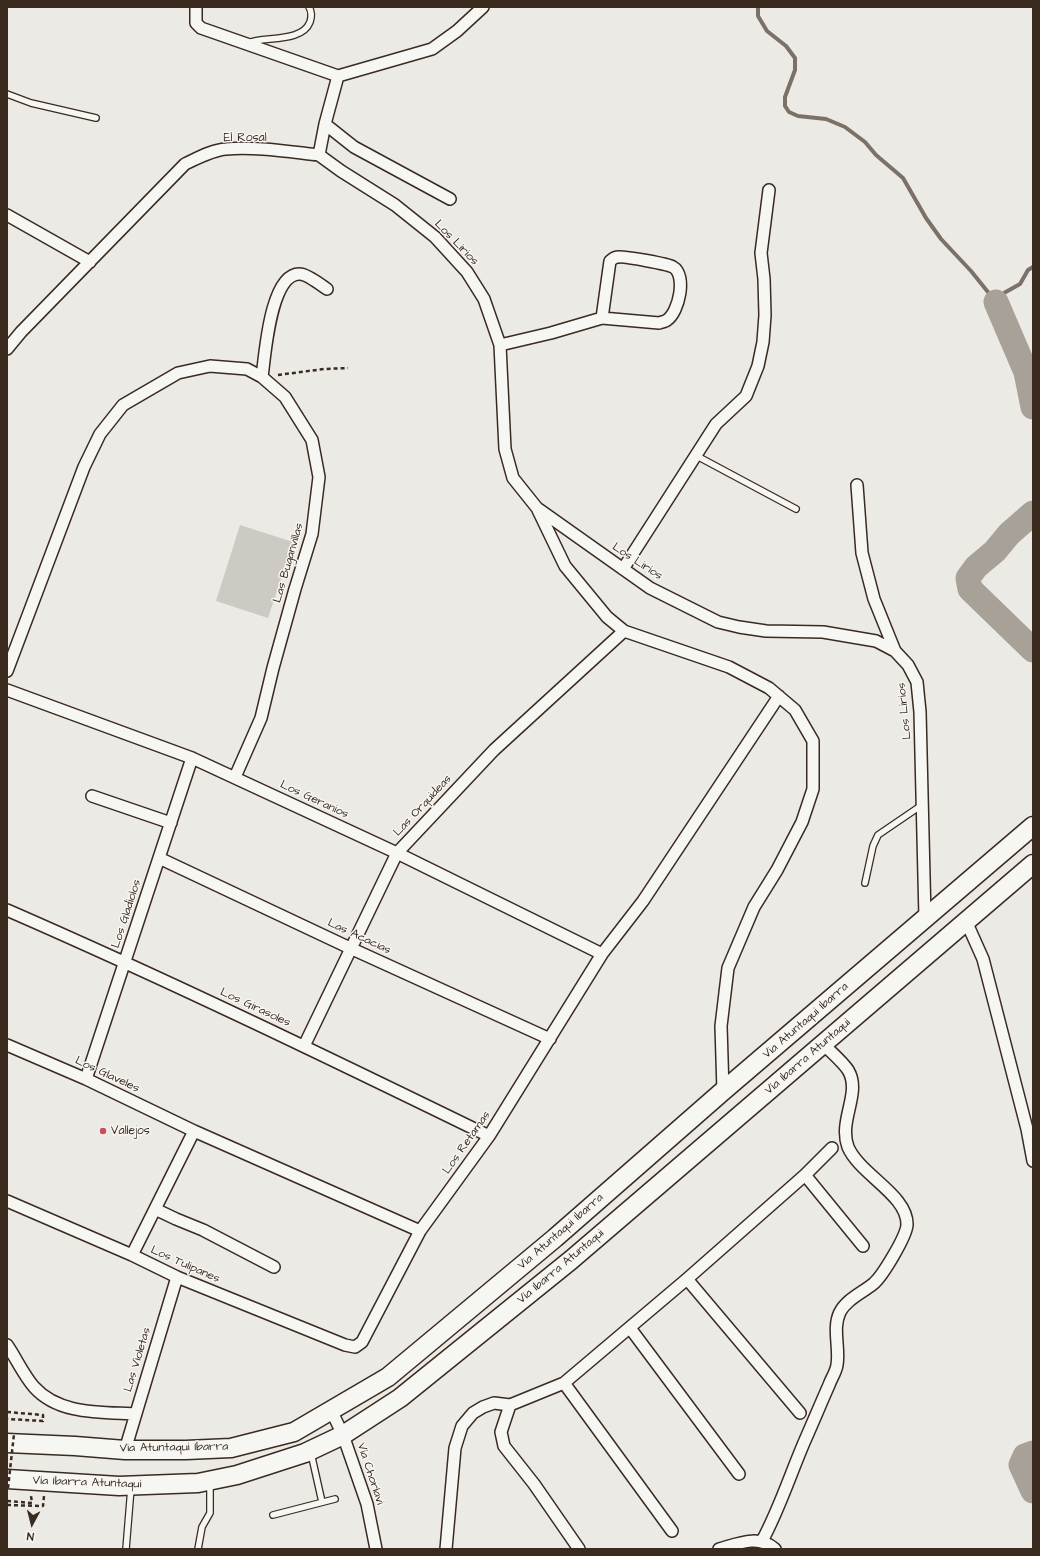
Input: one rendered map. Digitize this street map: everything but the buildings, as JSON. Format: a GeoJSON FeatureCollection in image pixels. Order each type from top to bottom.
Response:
{"type":"FeatureCollection","features":[{"type":"Feature","properties":{"kind":"highway","name":"Via Atuntaqui Ibarra"},"geometry":{"type":"LineString","coordinates":[[10,1439],[125,1450],[231,1448],[294,1432],[388,1377],[555,1238],[723,1091],[1033,826]]}},
{"type":"Feature","properties":{"kind":"highway","name":"Vía Ibarra Atuntaqui"},"geometry":{"type":"LineString","coordinates":[[7,1484],[46,1481],[130,1486],[198,1483],[237,1475],[311,1451],[343,1435],[400,1398],[571,1260],[1033,864]]}},
{"type":"Feature","properties":{"kind":"street"},"geometry":{"type":"LineString","coordinates":[[196,7],[196,23],[201,28],[338,76],[432,49],[457,30],[483,7]]}},
{"type":"Feature","properties":{"kind":"street"},"geometry":{"type":"LineString","coordinates":[[319,155],[325,124],[338,76]]}},
{"type":"Feature","properties":{"kind":"street"},"geometry":{"type":"LineString","coordinates":[[325,124],[354,147],[450,199]]}},
{"type":"Feature","properties":{"kind":"street","name":"El Rosal"},"geometry":{"type":"LineString","coordinates":[[7,349],[21,332],[185,164],[205,154],[225,149],[250,149],[319,155]]}},
{"type":"Feature","properties":{"kind":"street","name":"Los Lirios"},"geometry":{"type":"LineString","coordinates":[[319,155],[341,171],[395,205],[435,237],[467,272],[484,299],[500,345],[505,449],[513,478],[537,508],[650,588],[718,622],[766,631],[831,633],[876,641],[895,651],[908,665],[917,682],[920,712],[925,918]]}},
{"type":"Feature","properties":{"kind":"street"},"geometry":{"type":"LineString","coordinates":[[622,569],[716,424],[746,396],[758,366],[763,342],[765,315],[764,279],[761,253],[769,190]]}},
{"type":"Feature","properties":{"kind":"street"},"geometry":{"type":"LineString","coordinates":[[7,215],[90,262]]}},
{"type":"Feature","properties":{"kind":"street"},"geometry":{"type":"LineString","coordinates":[[500,345],[551,334],[602,318],[659,322],[667,320],[675,310],[679,299],[681,285],[678,274],[673,267],[619,256],[614,258],[610,261],[602,318]]}},
{"type":"Feature","properties":{"kind":"street"},"geometry":{"type":"LineString","coordinates":[[262,378],[276,297],[287,278],[294,274],[303,274],[327,288]]}},
{"type":"Feature","properties":{"kind":"street","name":"Las Buganvillas"},"geometry":{"type":"LineString","coordinates":[[8,665],[84,467],[100,434],[123,405],[178,373],[210,366],[247,369],[262,378],[285,397],[312,440],[319,477],[312,534],[273,668],[261,718],[235,777]]}},
{"type":"Feature","properties":{"kind":"street"},"geometry":{"type":"LineString","coordinates":[[857,485],[862,553],[874,599],[895,651]]}},
{"type":"Feature","properties":{"kind":"street"},"geometry":{"type":"LineString","coordinates":[[537,508],[565,566],[607,617],[624,631],[730,667],[769,688],[795,710],[813,740],[813,789],[802,822],[777,870],[754,907],[728,968],[721,1026],[723,1091]]}},
{"type":"Feature","properties":{"kind":"street","name":"Las Orquideas"},"geometry":{"type":"LineString","coordinates":[[304,1046],[397,853],[494,750],[624,631]]}},
{"type":"Feature","properties":{"kind":"street","name":"Los Geranios"},"geometry":{"type":"LineString","coordinates":[[7,690],[192,758],[235,777],[397,853],[602,954]]}},
{"type":"Feature","properties":{"kind":"street","name":"Los Retamas"},"geometry":{"type":"LineString","coordinates":[[355,1347],[362,1342],[420,1231],[489,1136],[602,954],[643,901],[779,696]]}},
{"type":"Feature","properties":{"kind":"street","name":"Los Gladiolos"},"geometry":{"type":"LineString","coordinates":[[86,1078],[192,758]]}},
{"type":"Feature","properties":{"kind":"street"},"geometry":{"type":"LineString","coordinates":[[92,796],[171,823]]}},
{"type":"Feature","properties":{"kind":"street","name":"Las Acacias"},"geometry":{"type":"LineString","coordinates":[[159,858],[350,948],[550,1039]]}},
{"type":"Feature","properties":{"kind":"street","name":"Los Girasoles"},"geometry":{"type":"LineString","coordinates":[[7,910],[125,962],[304,1046],[489,1136]]}},
{"type":"Feature","properties":{"kind":"street"},"geometry":{"type":"LineString","coordinates":[[966,921],[983,959],[1027,1129],[1033,1161]]}},
{"type":"Feature","properties":{"kind":"street"},"geometry":{"type":"LineString","coordinates":[[762,1541],[771,1525],[837,1366],[837,1324],[840,1312],[847,1302],[874,1284],[892,1259],[907,1227],[906,1216],[902,1206],[886,1188],[865,1171],[848,1147],[845,1123],[852,1095],[853,1083],[848,1070],[823,1044]]}},
{"type":"Feature","properties":{"kind":"street","name":"Los Glaveles"},"geometry":{"type":"LineString","coordinates":[[7,1045],[86,1078],[194,1131],[420,1231]]}},
{"type":"Feature","properties":{"kind":"street"},"geometry":{"type":"LineString","coordinates":[[132,1255],[194,1131]]}},
{"type":"Feature","properties":{"kind":"street"},"geometry":{"type":"LineString","coordinates":[[446,1549],[455,1448],[462,1426],[473,1413],[494,1403],[510,1405],[564,1383],[687,1279],[805,1175],[832,1148]]}},
{"type":"Feature","properties":{"kind":"street"},"geometry":{"type":"LineString","coordinates":[[805,1175],[863,1246]]}},
{"type":"Feature","properties":{"kind":"street","name":"Los Tulipanes"},"geometry":{"type":"LineString","coordinates":[[7,1201],[132,1255],[177,1277],[345,1345],[355,1347]]}},
{"type":"Feature","properties":{"kind":"street"},"geometry":{"type":"LineString","coordinates":[[155,1209],[176,1220],[203,1230],[274,1267]]}},
{"type":"Feature","properties":{"kind":"street","name":"Las Violetas"},"geometry":{"type":"LineString","coordinates":[[125,1450],[177,1277]]}},
{"type":"Feature","properties":{"kind":"street"},"geometry":{"type":"LineString","coordinates":[[687,1279],[800,1413]]}},
{"type":"Feature","properties":{"kind":"street"},"geometry":{"type":"LineString","coordinates":[[630,1328],[739,1474]]}},
{"type":"Feature","properties":{"kind":"street"},"geometry":{"type":"LineString","coordinates":[[7,1345],[33,1386],[57,1404],[78,1410],[136,1414]]}},
{"type":"Feature","properties":{"kind":"street"},"geometry":{"type":"LineString","coordinates":[[564,1383],[672,1531]]}},
{"type":"Feature","properties":{"kind":"street"},"geometry":{"type":"LineString","coordinates":[[510,1405],[501,1432],[504,1446],[534,1484],[579,1549]]}},
{"type":"Feature","properties":{"kind":"street","name":"Vía Chorlavi"},"geometry":{"type":"LineString","coordinates":[[331,1410],[343,1435],[367,1504],[376,1549]]}},
{"type":"Feature","properties":{"kind":"street"},"geometry":{"type":"LineString","coordinates":[[719,1549],[745,1541],[762,1541],[775,1549]]}},
{"type":"Feature","properties":{"kind":"lane"},"geometry":{"type":"LineString","coordinates":[[246,44],[254,40],[286,37],[303,31],[310,24],[312,14],[309,7]]}},
{"type":"Feature","properties":{"kind":"lane"},"geometry":{"type":"LineString","coordinates":[[7,94],[31,102],[96,118]]}},
{"type":"Feature","properties":{"kind":"lane"},"geometry":{"type":"LineString","coordinates":[[695,455],[796,509]]}},
{"type":"Feature","properties":{"kind":"lane"},"geometry":{"type":"LineString","coordinates":[[865,883],[872,846],[878,835],[922,804]]}},
{"type":"Feature","properties":{"kind":"lane"},"geometry":{"type":"LineString","coordinates":[[311,1451],[322,1502]]}},
{"type":"Feature","properties":{"kind":"lane"},"geometry":{"type":"LineString","coordinates":[[198,1549],[202,1527],[210,1513],[210,1481]]}},
{"type":"Feature","properties":{"kind":"lane"},"geometry":{"type":"LineString","coordinates":[[126,1549],[131,1499],[130,1486]]}},
{"type":"Feature","properties":{"kind":"lane"},"geometry":{"type":"LineString","coordinates":[[272,1515],[335,1499]]}},
{"type":"Feature","properties":{"kind":"path"},"geometry":{"type":"LineString","coordinates":[[262,378],[324,369],[348,368]]}},
{"type":"Feature","properties":{"kind":"path"},"geometry":{"type":"LineString","coordinates":[[7,1412],[43,1415],[42,1421],[7,1419]]}},
{"type":"Feature","properties":{"kind":"path"},"geometry":{"type":"LineString","coordinates":[[7,1494],[10,1439]]}},
{"type":"Feature","properties":{"kind":"path"},"geometry":{"type":"LineString","coordinates":[[7,1505],[43,1506],[46,1481]]}},
{"type":"Feature","properties":{"kind":"path"},"geometry":{"type":"LineString","coordinates":[[7,1501],[32,1503],[32,1496],[26,1496]]}},
{"type":"Feature","properties":{"kind":"shaded area"},"geometry":{"type":"Polygon","coordinates":[[[240,525],[293,542],[268,618],[216,601],[240,525]]]}},
{"type":"Feature","properties":{"kind":"waterway"},"geometry":{"type":"LineString","coordinates":[[758,7],[758,16],[767,31],[786,46],[795,58],[795,70],[785,97],[785,106],[789,112],[798,116],[826,119],[845,127],[865,142],[876,155],[903,178],[926,218],[941,239],[971,271],[996,302],[1004,293],[1020,284],[1028,270],[1033,267]]}},
{"type":"Feature","properties":{"kind":"waterway"},"geometry":{"type":"LineString","coordinates":[[996,302],[1026,372],[1033,407]]}},
{"type":"Feature","properties":{"kind":"waterway"},"geometry":{"type":"LineString","coordinates":[[1033,513],[1009,534],[995,551],[976,567],[968,578],[970,589],[1033,650]]}},
{"type":"Feature","properties":{"kind":"waterway"},"geometry":{"type":"LineString","coordinates":[[1033,1453],[1025,1456],[1021,1465],[1033,1491]]}},
{"type":"Feature","properties":{"kind":"place","name":"Vallejos"},"geometry":{"type":"Point","coordinates":[103,1131]}}]}
